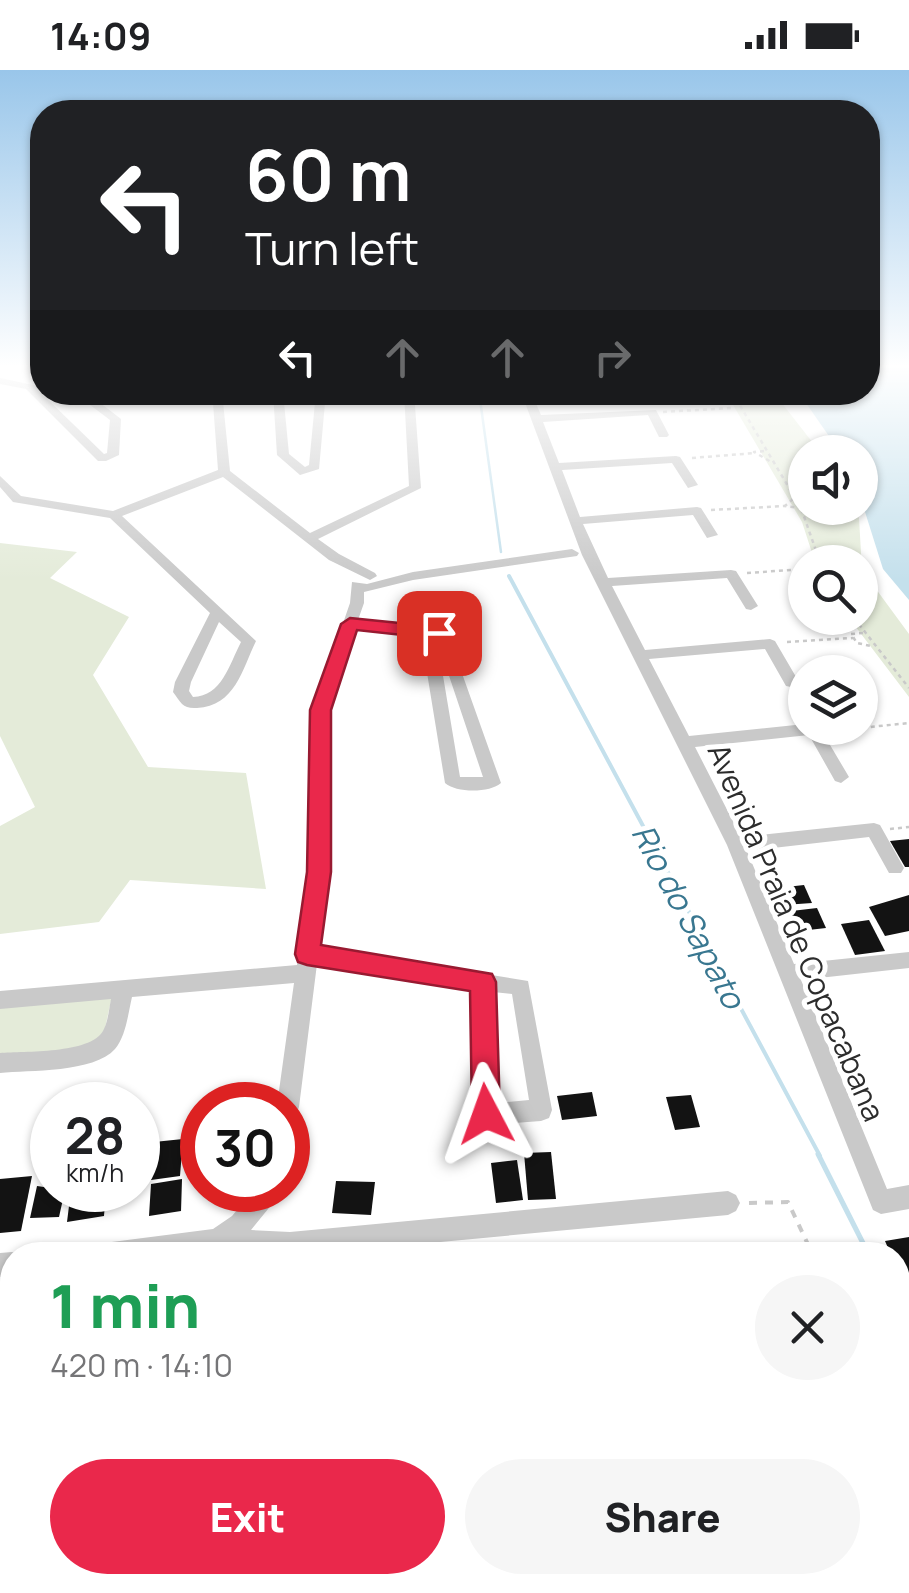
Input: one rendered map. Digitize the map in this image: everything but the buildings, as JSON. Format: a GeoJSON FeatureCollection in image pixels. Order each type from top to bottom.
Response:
{"type":"FeatureCollection","features":[{"type":"Feature","properties":{"kind":"street"},"geometry":{"type":"LineString","coordinates":[[83,438],[102,459],[113,455],[114,438]]}},
{"type":"Feature","properties":{"kind":"street"},"geometry":{"type":"LineString","coordinates":[[221,438],[224,472],[334,558],[373,581]]}},
{"type":"Feature","properties":{"kind":"street"},"geometry":{"type":"LineString","coordinates":[[282,438],[283,455],[304,472],[314,467],[316,438]]}},
{"type":"Feature","properties":{"kind":"street"},"geometry":{"type":"LineString","coordinates":[[309,538],[415,488],[412,438]]}},
{"type":"Feature","properties":{"kind":"street","name":"Avenida Praia de Copacabana"},"geometry":{"type":"LineString","coordinates":[[544,438],[577,525],[580,556],[602,581],[736,845],[881,1202],[909,1198]]}},
{"type":"Feature","properties":{"kind":"street"},"geometry":{"type":"LineString","coordinates":[[554,467],[676,459],[692,486]]}},
{"type":"Feature","properties":{"kind":"street"},"geometry":{"type":"LineString","coordinates":[[0,504],[17,499],[114,515],[224,472]]}},
{"type":"Feature","properties":{"kind":"street"},"geometry":{"type":"LineString","coordinates":[[0,480],[17,499]]}},
{"type":"Feature","properties":{"kind":"street"},"geometry":{"type":"LineString","coordinates":[[577,525],[697,512],[712,535]]}},
{"type":"Feature","properties":{"kind":"street"},"geometry":{"type":"LineString","coordinates":[[114,515],[249,640],[222,694],[210,702],[188,703],[181,692],[182,682],[217,612]]}},
{"type":"Feature","properties":{"kind":"street"},"geometry":{"type":"LineString","coordinates":[[356,590],[373,581],[580,556]]}},
{"type":"Feature","properties":{"kind":"street"},"geometry":{"type":"LineString","coordinates":[[291,1082],[319,872],[320,710],[350,624],[356,590],[334,558]]}},
{"type":"Feature","properties":{"kind":"street"},"geometry":{"type":"LineString","coordinates":[[602,581],[731,574],[751,606]]}},
{"type":"Feature","properties":{"kind":"street"},"geometry":{"type":"LineString","coordinates":[[350,624],[428,632],[443,637],[493,783],[453,783],[428,632]]}},
{"type":"Feature","properties":{"kind":"street"},"geometry":{"type":"LineString","coordinates":[[641,655],[770,644],[788,677]]}},
{"type":"Feature","properties":{"kind":"street"},"geometry":{"type":"LineString","coordinates":[[686,742],[788,732]]}},
{"type":"Feature","properties":{"kind":"street"},"geometry":{"type":"LineString","coordinates":[[822,745],[841,777]]}},
{"type":"Feature","properties":{"kind":"street"},"geometry":{"type":"LineString","coordinates":[[736,845],[874,830],[895,868]]}},
{"type":"Feature","properties":{"kind":"street"},"geometry":{"type":"LineString","coordinates":[[787,972],[909,960]]}},
{"type":"Feature","properties":{"kind":"street"},"geometry":{"type":"LineString","coordinates":[[0,1000],[306,964],[483,982],[521,987],[540,1110],[486,1114],[483,982]]}},
{"type":"Feature","properties":{"kind":"street"},"geometry":{"type":"LineString","coordinates":[[0,1062],[84,1055],[100,1050],[111,1038],[124,988]]}},
{"type":"Feature","properties":{"kind":"street"},"geometry":{"type":"LineString","coordinates":[[312,1242],[728,1204]]}},
{"type":"Feature","properties":{"kind":"street"},"geometry":{"type":"LineString","coordinates":[[218,1240],[250,1212]]}},
{"type":"Feature","properties":{"kind":"street"},"geometry":{"type":"LineString","coordinates":[[209,1242],[254,1242]]}},
{"type":"Feature","properties":{"kind":"path"},"geometry":{"type":"LineString","coordinates":[[757,438],[788,486]]}},
{"type":"Feature","properties":{"kind":"path"},"geometry":{"type":"LineString","coordinates":[[676,459],[765,451]]}},
{"type":"Feature","properties":{"kind":"path"},"geometry":{"type":"LineString","coordinates":[[755,453],[773,463]]}},
{"type":"Feature","properties":{"kind":"path"},"geometry":{"type":"LineString","coordinates":[[697,512],[788,503]]}},
{"type":"Feature","properties":{"kind":"path"},"geometry":{"type":"LineString","coordinates":[[785,506],[788,509]]}},
{"type":"Feature","properties":{"kind":"path"},"geometry":{"type":"LineString","coordinates":[[731,574],[788,567]]}},
{"type":"Feature","properties":{"kind":"path"},"geometry":{"type":"LineString","coordinates":[[852,635],[857,643],[874,646]]}},
{"type":"Feature","properties":{"kind":"path"},"geometry":{"type":"LineString","coordinates":[[866,635],[909,688]]}},
{"type":"Feature","properties":{"kind":"path"},"geometry":{"type":"LineString","coordinates":[[770,644],[854,638]]}},
{"type":"Feature","properties":{"kind":"path"},"geometry":{"type":"LineString","coordinates":[[878,725],[909,723]]}},
{"type":"Feature","properties":{"kind":"path"},"geometry":{"type":"LineString","coordinates":[[728,1204],[788,1202],[808,1242]]}},
{"type":"Feature","properties":{"kind":"green space"},"geometry":{"type":"Polygon","coordinates":[[[753,438],[788,438],[788,498],[753,438]]]}},
{"type":"Feature","properties":{"kind":"green space"},"geometry":{"type":"Polygon","coordinates":[[[803,525],[859,525],[861,545],[809,545],[803,525]]]}},
{"type":"Feature","properties":{"kind":"green space"},"geometry":{"type":"Polygon","coordinates":[[[0,543],[77,552],[50,578],[129,617],[93,675],[148,767],[246,773],[266,889],[130,880],[99,922],[0,934],[0,826],[35,807],[0,736],[0,543]]]}},
{"type":"Feature","properties":{"kind":"green space"},"geometry":{"type":"Polygon","coordinates":[[[878,592],[909,634],[909,697],[862,635],[878,635],[878,592]]]}},
{"type":"Feature","properties":{"kind":"green space"},"geometry":{"type":"Polygon","coordinates":[[[112,996],[104,1033],[83,1049],[0,1056],[0,1007],[112,996]]]}},
{"type":"Feature","properties":{"kind":"water"},"geometry":{"type":"Polygon","coordinates":[[[878,438],[909,438],[909,600],[883,569],[869,525],[878,525],[878,438]]]}},
{"type":"Feature","properties":{"kind":"waterway","name":"Rio do Sapato"},"geometry":{"type":"LineString","coordinates":[[485,438],[501,552]]}},
{"type":"Feature","properties":{"kind":"waterway","name":"Rio do Sapato"},"geometry":{"type":"LineString","coordinates":[[509,576],[820,1156]]}},
{"type":"Feature","properties":{"kind":"waterway","name":"Rio do Sapato"},"geometry":{"type":"LineString","coordinates":[[818,1154],[862,1242]]}},
{"type":"Feature","properties":{"kind":"route"},"geometry":{"type":"LineString","coordinates":[[439,633],[350,624],[320,710],[319,872],[307,954],[483,982],[486,1114]]}}]}
